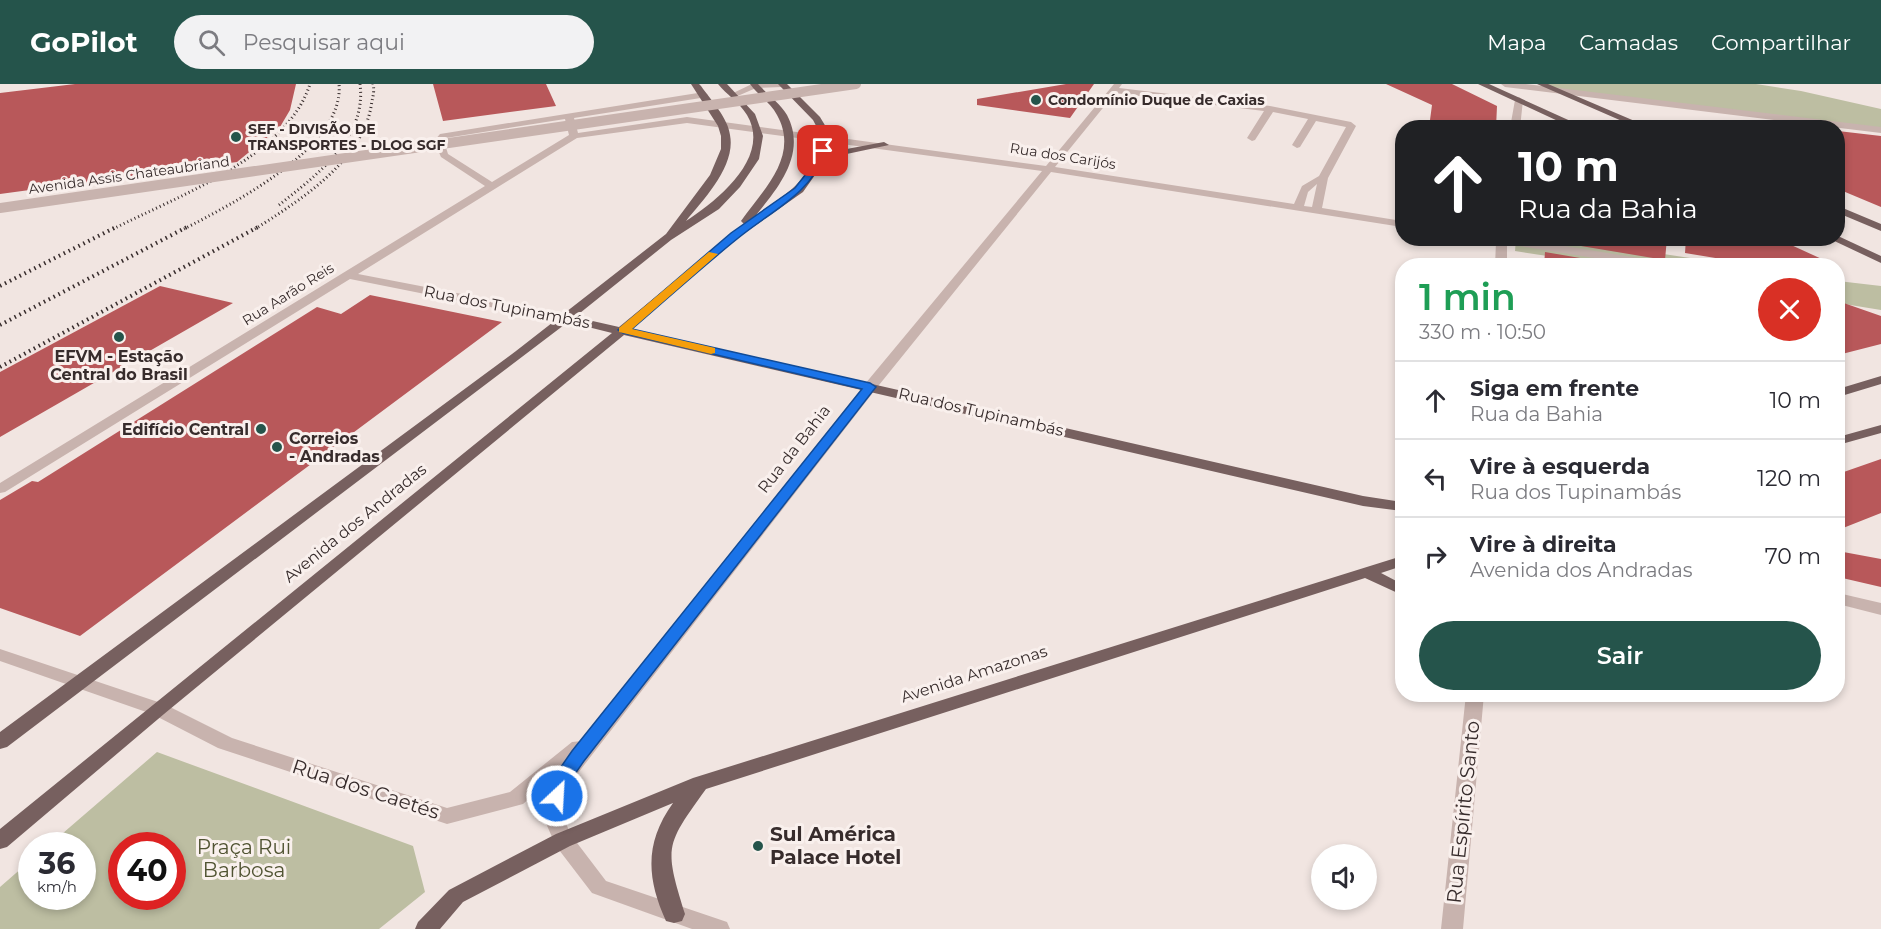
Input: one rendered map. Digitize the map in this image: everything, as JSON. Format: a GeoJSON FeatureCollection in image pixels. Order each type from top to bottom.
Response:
{"type":"FeatureCollection","features":[{"type":"Feature","properties":{"kind":"main road","name":"Avenida dos Andradas"},"geometry":{"type":"LineString","coordinates":[[668,238],[709,185],[724,156],[727,134],[695,84]]}},
{"type":"Feature","properties":{"kind":"main road"},"geometry":{"type":"LineString","coordinates":[[782,84],[817,119],[827,137]]}},
{"type":"Feature","properties":{"kind":"main road"},"geometry":{"type":"LineString","coordinates":[[1482,84],[1564,120]]}},
{"type":"Feature","properties":{"kind":"main road"},"geometry":{"type":"LineString","coordinates":[[1541,84],[1628,120]]}},
{"type":"Feature","properties":{"kind":"main road"},"geometry":{"type":"LineString","coordinates":[[755,85],[781,113],[789,131]]}},
{"type":"Feature","properties":{"kind":"main road","name":"Avenida dos Andradas"},"geometry":{"type":"LineString","coordinates":[[0,742],[565,318],[668,238],[715,207],[736,185],[754,159],[758,136],[751,114],[728,88]]}},
{"type":"Feature","properties":{"kind":"main road"},"geometry":{"type":"LineString","coordinates":[[704,95],[728,88]]}},
{"type":"Feature","properties":{"kind":"main road","name":"Avenida dos Andradas"},"geometry":{"type":"LineString","coordinates":[[735,235],[786,167],[791,150],[789,131]]}},
{"type":"Feature","properties":{"kind":"main road","name":"Avenida dos Andradas"},"geometry":{"type":"LineString","coordinates":[[0,841],[158,709],[623,330],[735,235],[799,190],[817,166],[827,137]]}},
{"type":"Feature","properties":{"kind":"main road"},"geometry":{"type":"LineString","coordinates":[[817,166],[839,153],[884,145]]}},
{"type":"Feature","properties":{"kind":"main road"},"geometry":{"type":"LineString","coordinates":[[1845,212],[1881,228]]}},
{"type":"Feature","properties":{"kind":"main road"},"geometry":{"type":"LineString","coordinates":[[1845,244],[1881,260]]}},
{"type":"Feature","properties":{"kind":"main road","name":"Rua dos Tupinambás"},"geometry":{"type":"LineString","coordinates":[[565,318],[1363,501],[1395,506]]}},
{"type":"Feature","properties":{"kind":"main road"},"geometry":{"type":"LineString","coordinates":[[1845,391],[1881,380]]}},
{"type":"Feature","properties":{"kind":"main road"},"geometry":{"type":"LineString","coordinates":[[1845,439],[1881,429]]}},
{"type":"Feature","properties":{"kind":"main road","name":"Avenida Amazonas"},"geometry":{"type":"LineString","coordinates":[[563,840],[700,783],[1395,563]]}},
{"type":"Feature","properties":{"kind":"main road"},"geometry":{"type":"LineString","coordinates":[[1366,572],[1395,586]]}},
{"type":"Feature","properties":{"kind":"main road"},"geometry":{"type":"LineString","coordinates":[[674,914],[660,868],[663,840],[675,813],[700,783]]}},
{"type":"Feature","properties":{"kind":"main road"},"geometry":{"type":"LineString","coordinates":[[426,929],[456,896],[563,840]]}},
{"type":"Feature","properties":{"kind":"street"},"geometry":{"type":"LineString","coordinates":[[728,88],[782,84]]}},
{"type":"Feature","properties":{"kind":"street","name":"Avenida Assis Chateaubriand"},"geometry":{"type":"LineString","coordinates":[[0,208],[856,84]]}},
{"type":"Feature","properties":{"kind":"street"},"geometry":{"type":"LineString","coordinates":[[1505,84],[1800,120]]}},
{"type":"Feature","properties":{"kind":"street"},"geometry":{"type":"LineString","coordinates":[[1116,86],[1270,109],[1343,122],[1351,126],[1323,178],[1316,211]]}},
{"type":"Feature","properties":{"kind":"street","name":"Rua da Bahia"},"geometry":{"type":"LineString","coordinates":[[597,732],[870,387],[1116,86]]}},
{"type":"Feature","properties":{"kind":"street"},"geometry":{"type":"LineString","coordinates":[[492,186],[444,156],[439,141],[443,136],[704,95]]}},
{"type":"Feature","properties":{"kind":"street"},"geometry":{"type":"LineString","coordinates":[[1516,120],[1519,100]]}},
{"type":"Feature","properties":{"kind":"street"},"geometry":{"type":"LineString","coordinates":[[1252,138],[1270,109]]}},
{"type":"Feature","properties":{"kind":"street"},"geometry":{"type":"LineString","coordinates":[[568,116],[574,136],[687,120],[718,123]]}},
{"type":"Feature","properties":{"kind":"street"},"geometry":{"type":"LineString","coordinates":[[1297,145],[1314,117]]}},
{"type":"Feature","properties":{"kind":"street","name":"Rua dos Carijós"},"geometry":{"type":"LineString","coordinates":[[718,123],[789,131],[1048,169],[1395,223]]}},
{"type":"Feature","properties":{"kind":"street"},"geometry":{"type":"LineString","coordinates":[[1845,126],[1881,130]]}},
{"type":"Feature","properties":{"kind":"street","name":"Rua Aarão Reis"},"geometry":{"type":"LineString","coordinates":[[0,489],[574,136]]}},
{"type":"Feature","properties":{"kind":"street"},"geometry":{"type":"LineString","coordinates":[[1298,208],[1302,190],[1310,183],[1323,178]]}},
{"type":"Feature","properties":{"kind":"street"},"geometry":{"type":"LineString","coordinates":[[1543,246],[1618,258]]}},
{"type":"Feature","properties":{"kind":"street","name":"Rua dos Tupinambás"},"geometry":{"type":"LineString","coordinates":[[347,275],[565,318]]}},
{"type":"Feature","properties":{"kind":"street"},"geometry":{"type":"LineString","coordinates":[[1845,601],[1881,609]]}},
{"type":"Feature","properties":{"kind":"street","name":"Rua dos Caetés"},"geometry":{"type":"LineString","coordinates":[[0,655],[158,709],[225,743],[447,816],[516,798],[597,732]]}},
{"type":"Feature","properties":{"kind":"street","name":"Rua Espírito Santo"},"geometry":{"type":"LineString","coordinates":[[1452,929],[1474,702]]}},
{"type":"Feature","properties":{"kind":"street"},"geometry":{"type":"LineString","coordinates":[[597,732],[562,779],[551,812],[563,840],[599,887],[719,929]]}},
{"type":"Feature","properties":{"kind":"green space"},"geometry":{"type":"Polygon","coordinates":[[[1541,84],[1756,84],[1801,91],[1881,109],[1881,130],[1845,126],[1845,120],[1800,120],[1558,90],[1541,84]]]}},
{"type":"Feature","properties":{"kind":"green space"},"geometry":{"type":"Polygon","coordinates":[[[1515,246],[1610,246],[1690,258],[1560,258],[1515,251],[1515,246]]]}},
{"type":"Feature","properties":{"kind":"green space"},"geometry":{"type":"Polygon","coordinates":[[[1845,282],[1881,286],[1881,310],[1845,304],[1845,282]]]}},
{"type":"Feature","properties":{"kind":"green space","name":"Praça Rui Barbosa"},"geometry":{"type":"Polygon","coordinates":[[[157,752],[413,846],[425,892],[379,929],[0,929],[0,887],[18,871],[18,910],[96,910],[96,832],[64,832],[157,752]]]}},
{"type":"Feature","properties":{"kind":"building"},"geometry":{"type":"Polygon","coordinates":[[[75,84],[296,84],[290,110],[280,127],[237,162],[0,194],[0,93],[75,84]]]}},
{"type":"Feature","properties":{"kind":"building"},"geometry":{"type":"Polygon","coordinates":[[[433,84],[546,84],[556,106],[443,121],[433,84]]]}},
{"type":"Feature","properties":{"kind":"building","name":"Condomínio Duque de Caxias"},"geometry":{"type":"Polygon","coordinates":[[[1066,84],[1094,84],[1070,118],[977,105],[977,99],[1066,84]]]}},
{"type":"Feature","properties":{"kind":"building"},"geometry":{"type":"Polygon","coordinates":[[[1386,84],[1452,84],[1497,106],[1496,120],[1430,120],[1432,105],[1386,84]]]}},
{"type":"Feature","properties":{"kind":"building"},"geometry":{"type":"Polygon","coordinates":[[[1845,132],[1881,136],[1881,207],[1845,192],[1845,132]]]}},
{"type":"Feature","properties":{"kind":"building"},"geometry":{"type":"Polygon","coordinates":[[[1581,246],[1666,246],[1665,258],[1581,246]]]}},
{"type":"Feature","properties":{"kind":"building"},"geometry":{"type":"Polygon","coordinates":[[[1685,246],[1793,246],[1820,258],[1715,258],[1685,253],[1685,246]]]}},
{"type":"Feature","properties":{"kind":"building"},"geometry":{"type":"Polygon","coordinates":[[[1545,252],[1580,258],[1545,258],[1545,252]]]}},
{"type":"Feature","properties":{"kind":"building","name":"EFVM - Estação Central do Brasil"},"geometry":{"type":"Polygon","coordinates":[[[160,286],[233,303],[0,437],[0,372],[160,286]]]}},
{"type":"Feature","properties":{"kind":"building","name":"Edifício Central"},"geometry":{"type":"Polygon","coordinates":[[[370,295],[502,322],[80,636],[0,608],[0,500],[32,481],[38,482],[317,307],[341,314],[370,295]]]}},
{"type":"Feature","properties":{"kind":"building"},"geometry":{"type":"Polygon","coordinates":[[[1845,303],[1881,316],[1881,344],[1845,353],[1845,303]]]}},
{"type":"Feature","properties":{"kind":"building"},"geometry":{"type":"Polygon","coordinates":[[[1881,459],[1881,513],[1845,527],[1845,472],[1881,459]]]}},
{"type":"Feature","properties":{"kind":"building"},"geometry":{"type":"Polygon","coordinates":[[[1845,552],[1881,559],[1881,587],[1845,579],[1845,552]]]}},
{"type":"Feature","properties":{"kind":"railway"},"geometry":{"type":"LineString","coordinates":[[113,229],[198,188],[255,153],[279,133],[298,110],[310,84]]}},
{"type":"Feature","properties":{"kind":"railway"},"geometry":{"type":"LineString","coordinates":[[184,229],[256,189],[305,151],[324,130],[336,107],[339,84]]}},
{"type":"Feature","properties":{"kind":"railway"},"geometry":{"type":"LineString","coordinates":[[279,205],[323,168],[347,138],[356,121],[360,103],[360,84]]}},
{"type":"Feature","properties":{"kind":"railway"},"geometry":{"type":"LineString","coordinates":[[255,229],[308,193],[342,162],[365,127],[374,93],[373,84]]}},
{"type":"Feature","properties":{"kind":"railway"},"geometry":{"type":"LineString","coordinates":[[0,286],[116,227]]}},
{"type":"Feature","properties":{"kind":"railway"},"geometry":{"type":"LineString","coordinates":[[0,325],[187,227]]}},
{"type":"Feature","properties":{"kind":"railway"},"geometry":{"type":"LineString","coordinates":[[0,367],[258,227]]}},
{"type":"Feature","properties":{"kind":"slow traffic"},"geometry":{"type":"LineString","coordinates":[[711,351],[623,330],[713,254]]}},
{"type":"Feature","properties":{"kind":"place","name":"Condomínio Duque de Caxias"},"geometry":{"type":"Point","coordinates":[1036,100]}},
{"type":"Feature","properties":{"kind":"place","name":"SEF - DIVISÃO DE TRANSPORTES - DLOG SGF"},"geometry":{"type":"Point","coordinates":[236,137]}},
{"type":"Feature","properties":{"kind":"place","name":"EFVM - Estação Central do Brasil"},"geometry":{"type":"Point","coordinates":[119,337]}},
{"type":"Feature","properties":{"kind":"place","name":"Edifício Central"},"geometry":{"type":"Point","coordinates":[261,429]}},
{"type":"Feature","properties":{"kind":"place","name":"Correios - Andradas"},"geometry":{"type":"Point","coordinates":[277,447]}},
{"type":"Feature","properties":{"kind":"place","name":"Sul América Palace Hotel"},"geometry":{"type":"Point","coordinates":[758,846]}},
{"type":"Feature","properties":{"kind":"route"},"geometry":{"type":"LineString","coordinates":[[557,796],[562,779],[578,756],[870,387],[623,330],[735,235],[799,190],[817,166],[823,151]]}}]}
